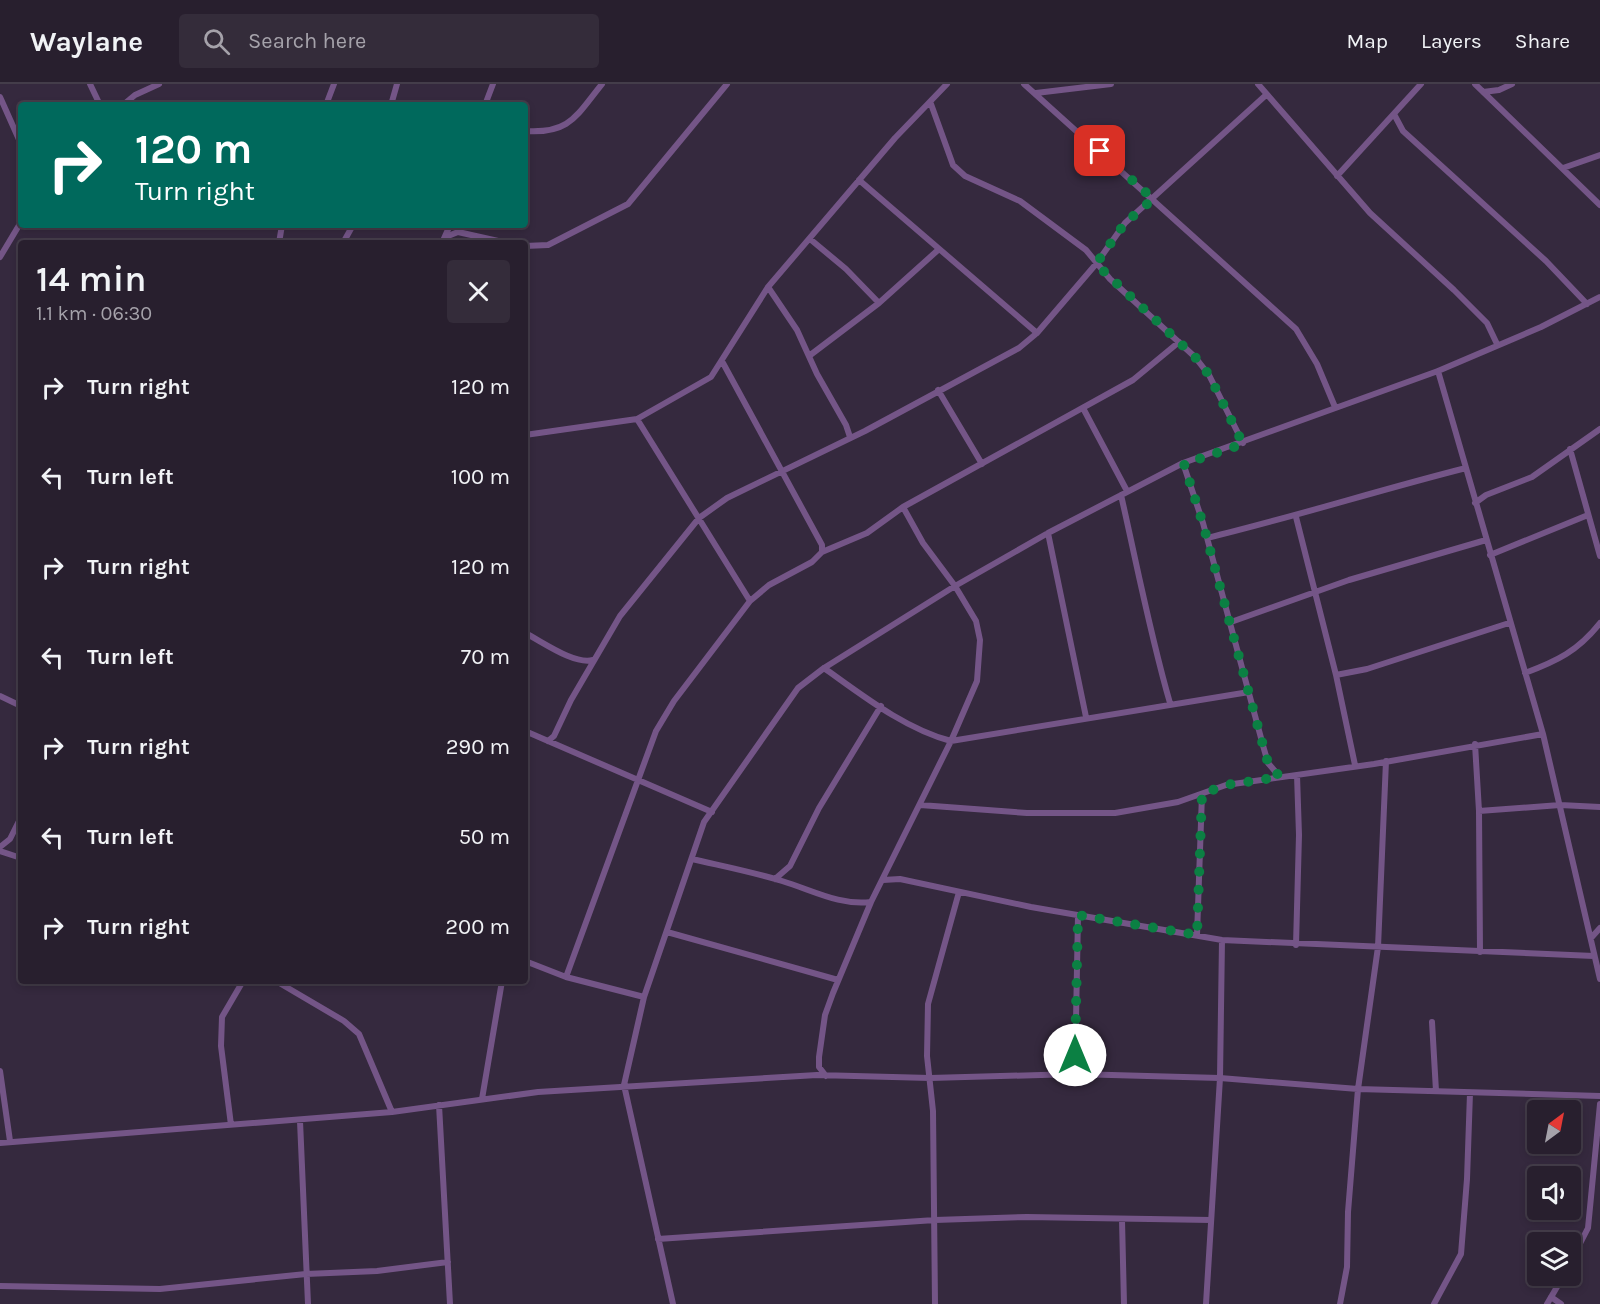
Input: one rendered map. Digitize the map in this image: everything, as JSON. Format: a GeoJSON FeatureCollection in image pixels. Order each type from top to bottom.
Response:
{"type":"FeatureCollection","features":[{"type":"Feature","properties":{"kind":"street"},"geometry":{"type":"LineString","coordinates":[[90,84],[99,102]]}},
{"type":"Feature","properties":{"kind":"street"},"geometry":{"type":"LineString","coordinates":[[127,102],[135,95],[159,84]]}},
{"type":"Feature","properties":{"kind":"street"},"geometry":{"type":"LineString","coordinates":[[327,102],[334,84]]}},
{"type":"Feature","properties":{"kind":"street"},"geometry":{"type":"LineString","coordinates":[[392,102],[397,84]]}},
{"type":"Feature","properties":{"kind":"street"},"geometry":{"type":"LineString","coordinates":[[486,102],[493,84]]}},
{"type":"Feature","properties":{"kind":"street"},"geometry":{"type":"LineString","coordinates":[[528,131],[558,130],[566,127],[602,84]]}},
{"type":"Feature","properties":{"kind":"street"},"geometry":{"type":"LineString","coordinates":[[528,246],[548,245],[628,204],[727,84]]}},
{"type":"Feature","properties":{"kind":"street"},"geometry":{"type":"LineString","coordinates":[[528,435],[637,419],[690,392],[711,377],[723,363],[743,325],[768,287],[859,180],[947,84]]}},
{"type":"Feature","properties":{"kind":"street"},"geometry":{"type":"LineString","coordinates":[[1024,84],[1296,329],[1317,364],[1335,407]]}},
{"type":"Feature","properties":{"kind":"street"},"geometry":{"type":"LineString","coordinates":[[1035,93],[1111,84]]}},
{"type":"Feature","properties":{"kind":"street"},"geometry":{"type":"LineString","coordinates":[[1258,84],[1266,96],[1370,213],[1455,290],[1493,333],[1506,341]]}},
{"type":"Feature","properties":{"kind":"street"},"geometry":{"type":"LineString","coordinates":[[1337,176],[1395,116],[1421,84]]}},
{"type":"Feature","properties":{"kind":"street"},"geometry":{"type":"LineString","coordinates":[[1475,84],[1600,205]]}},
{"type":"Feature","properties":{"kind":"street"},"geometry":{"type":"LineString","coordinates":[[1483,92],[1512,84]]}},
{"type":"Feature","properties":{"kind":"street"},"geometry":{"type":"LineString","coordinates":[[1046,102],[1055,91]]}},
{"type":"Feature","properties":{"kind":"street"},"geometry":{"type":"LineString","coordinates":[[548,741],[555,735],[620,616],[699,518],[727,498],[782,473],[1019,348],[1037,333],[1096,264],[1125,223],[1153,199],[1165,184],[1266,96]]}},
{"type":"Feature","properties":{"kind":"street"},"geometry":{"type":"LineString","coordinates":[[0,97],[18,138]]}},
{"type":"Feature","properties":{"kind":"street"},"geometry":{"type":"LineString","coordinates":[[931,104],[953,165],[965,176],[1011,196],[1034,210],[1086,250],[1096,264],[1179,342],[1209,375],[1243,444]]}},
{"type":"Feature","properties":{"kind":"street"},"geometry":{"type":"LineString","coordinates":[[1395,116],[1404,131],[1546,261],[1587,304]]}},
{"type":"Feature","properties":{"kind":"street"},"geometry":{"type":"LineString","coordinates":[[1563,168],[1600,155]]}},
{"type":"Feature","properties":{"kind":"street"},"geometry":{"type":"LineString","coordinates":[[859,180],[1037,333]]}},
{"type":"Feature","properties":{"kind":"street"},"geometry":{"type":"LineString","coordinates":[[0,257],[18,227]]}},
{"type":"Feature","properties":{"kind":"street"},"geometry":{"type":"LineString","coordinates":[[448,236],[449,228]]}},
{"type":"Feature","properties":{"kind":"street"},"geometry":{"type":"LineString","coordinates":[[445,240],[458,232],[494,240]]}},
{"type":"Feature","properties":{"kind":"street"},"geometry":{"type":"LineString","coordinates":[[810,239],[879,303]]}},
{"type":"Feature","properties":{"kind":"street"},"geometry":{"type":"LineString","coordinates":[[809,356],[879,303],[938,250]]}},
{"type":"Feature","properties":{"kind":"street"},"geometry":{"type":"LineString","coordinates":[[768,287],[797,330],[850,437]]}},
{"type":"Feature","properties":{"kind":"street"},"geometry":{"type":"LineString","coordinates":[[673,1304],[624,1085],[644,997],[704,822],[798,688],[824,668],[955,586],[1127,491],[1184,464],[1438,370],[1600,297]]}},
{"type":"Feature","properties":{"kind":"street"},"geometry":{"type":"LineString","coordinates":[[1493,333],[1497,344]]}},
{"type":"Feature","properties":{"kind":"street"},"geometry":{"type":"LineString","coordinates":[[566,977],[656,731],[674,701],[750,602],[769,585],[812,562],[822,552],[867,533],[903,507],[1133,380],[1179,342]]}},
{"type":"Feature","properties":{"kind":"street"},"geometry":{"type":"LineString","coordinates":[[723,363],[822,544],[822,552]]}},
{"type":"Feature","properties":{"kind":"street"},"geometry":{"type":"LineString","coordinates":[[1438,370],[1509,623],[1543,734],[1600,979]]}},
{"type":"Feature","properties":{"kind":"street"},"geometry":{"type":"LineString","coordinates":[[939,390],[982,464]]}},
{"type":"Feature","properties":{"kind":"street"},"geometry":{"type":"LineString","coordinates":[[1083,408],[1127,491]]}},
{"type":"Feature","properties":{"kind":"street"},"geometry":{"type":"LineString","coordinates":[[637,419],[750,602]]}},
{"type":"Feature","properties":{"kind":"street"},"geometry":{"type":"LineString","coordinates":[[1475,503],[1486,495],[1532,477],[1600,429]]}},
{"type":"Feature","properties":{"kind":"street"},"geometry":{"type":"LineString","coordinates":[[1570,449],[1600,556]]}},
{"type":"Feature","properties":{"kind":"street"},"geometry":{"type":"LineString","coordinates":[[1184,464],[1231,622],[1268,763],[1280,777]]}},
{"type":"Feature","properties":{"kind":"street"},"geometry":{"type":"LineString","coordinates":[[1207,538],[1296,517],[1408,482],[1466,468]]}},
{"type":"Feature","properties":{"kind":"street"},"geometry":{"type":"LineString","coordinates":[[1121,495],[1144,592],[1152,640],[1170,703]]}},
{"type":"Feature","properties":{"kind":"street"},"geometry":{"type":"LineString","coordinates":[[826,1076],[819,1067],[820,1034],[838,980],[871,902],[951,741],[977,681],[980,650],[975,621],[955,586],[923,543],[903,507]]}},
{"type":"Feature","properties":{"kind":"street"},"geometry":{"type":"LineString","coordinates":[[1490,555],[1588,514]]}},
{"type":"Feature","properties":{"kind":"street"},"geometry":{"type":"LineString","coordinates":[[1296,517],[1336,675],[1355,765]]}},
{"type":"Feature","properties":{"kind":"street"},"geometry":{"type":"LineString","coordinates":[[1048,533],[1086,717]]}},
{"type":"Feature","properties":{"kind":"street"},"geometry":{"type":"LineString","coordinates":[[1231,622],[1349,580],[1486,540]]}},
{"type":"Feature","properties":{"kind":"street"},"geometry":{"type":"LineString","coordinates":[[1525,673],[1561,659],[1574,651],[1600,622]]}},
{"type":"Feature","properties":{"kind":"street"},"geometry":{"type":"LineString","coordinates":[[1336,675],[1367,669],[1509,623]]}},
{"type":"Feature","properties":{"kind":"street"},"geometry":{"type":"LineString","coordinates":[[528,635],[574,659],[585,662],[594,660]]}},
{"type":"Feature","properties":{"kind":"street"},"geometry":{"type":"LineString","coordinates":[[824,668],[881,706],[937,737],[951,741],[1086,717],[1116,715],[1170,703],[1249,692]]}},
{"type":"Feature","properties":{"kind":"street"},"geometry":{"type":"LineString","coordinates":[[0,696],[18,705]]}},
{"type":"Feature","properties":{"kind":"street"},"geometry":{"type":"LineString","coordinates":[[775,879],[790,866],[819,808],[881,706]]}},
{"type":"Feature","properties":{"kind":"street"},"geometry":{"type":"LineString","coordinates":[[920,805],[1027,813],[1115,813],[1154,808],[1226,785],[1543,734]]}},
{"type":"Feature","properties":{"kind":"street"},"geometry":{"type":"LineString","coordinates":[[528,736],[548,741],[639,779],[711,812]]}},
{"type":"Feature","properties":{"kind":"street"},"geometry":{"type":"LineString","coordinates":[[1475,744],[1479,811],[1480,952]]}},
{"type":"Feature","properties":{"kind":"street"},"geometry":{"type":"LineString","coordinates":[[1340,1304],[1347,1267],[1348,1212],[1358,1089],[1378,947],[1386,761]]}},
{"type":"Feature","properties":{"kind":"street"},"geometry":{"type":"LineString","coordinates":[[1296,945],[1299,835],[1297,775]]}},
{"type":"Feature","properties":{"kind":"street"},"geometry":{"type":"LineString","coordinates":[[1197,935],[1202,794]]}},
{"type":"Feature","properties":{"kind":"street"},"geometry":{"type":"LineString","coordinates":[[1479,811],[1560,805],[1600,807]]}},
{"type":"Feature","properties":{"kind":"street"},"geometry":{"type":"LineString","coordinates":[[18,823],[10,839],[0,849],[18,857]]}},
{"type":"Feature","properties":{"kind":"street"},"geometry":{"type":"LineString","coordinates":[[692,859],[775,879],[834,899],[854,903],[871,902]]}},
{"type":"Feature","properties":{"kind":"street"},"geometry":{"type":"LineString","coordinates":[[883,880],[900,879],[1078,915],[1222,940],[1296,945],[1594,956]]}},
{"type":"Feature","properties":{"kind":"street"},"geometry":{"type":"LineString","coordinates":[[935,1304],[935,1220],[930,1078],[927,1056],[928,1004],[959,892]]}},
{"type":"Feature","properties":{"kind":"street"},"geometry":{"type":"LineString","coordinates":[[1075,1074],[1078,915]]}},
{"type":"Feature","properties":{"kind":"street"},"geometry":{"type":"LineString","coordinates":[[1591,938],[1600,928]]}},
{"type":"Feature","properties":{"kind":"street"},"geometry":{"type":"LineString","coordinates":[[667,932],[838,980]]}},
{"type":"Feature","properties":{"kind":"street"},"geometry":{"type":"LineString","coordinates":[[1206,1304],[1220,1078],[1222,940]]}},
{"type":"Feature","properties":{"kind":"street"},"geometry":{"type":"LineString","coordinates":[[528,962],[566,977],[644,997]]}},
{"type":"Feature","properties":{"kind":"street"},"geometry":{"type":"LineString","coordinates":[[231,1125],[221,1047],[222,1017],[241,984]]}},
{"type":"Feature","properties":{"kind":"street"},"geometry":{"type":"LineString","coordinates":[[281,984],[344,1020],[359,1034],[393,1112]]}},
{"type":"Feature","properties":{"kind":"street"},"geometry":{"type":"LineString","coordinates":[[482,1099],[501,984]]}},
{"type":"Feature","properties":{"kind":"street"},"geometry":{"type":"LineString","coordinates":[[1432,1022],[1436,1091]]}},
{"type":"Feature","properties":{"kind":"street"},"geometry":{"type":"LineString","coordinates":[[0,1071],[10,1141]]}},
{"type":"Feature","properties":{"kind":"street"},"geometry":{"type":"LineString","coordinates":[[0,1143],[393,1112],[482,1099],[624,1085],[826,1076],[930,1078],[1075,1074],[1220,1078],[1358,1089],[1600,1096]]}},
{"type":"Feature","properties":{"kind":"street"},"geometry":{"type":"LineString","coordinates":[[1434,1304],[1461,1254],[1467,1179],[1470,1093]]}},
{"type":"Feature","properties":{"kind":"street"},"geometry":{"type":"LineString","coordinates":[[1581,1242],[1588,1228],[1600,1104]]}},
{"type":"Feature","properties":{"kind":"street"},"geometry":{"type":"LineString","coordinates":[[439,1105],[450,1304]]}},
{"type":"Feature","properties":{"kind":"street"},"geometry":{"type":"LineString","coordinates":[[300,1120],[308,1304]]}},
{"type":"Feature","properties":{"kind":"street"},"geometry":{"type":"LineString","coordinates":[[658,1239],[935,1220],[1027,1217],[1211,1220]]}},
{"type":"Feature","properties":{"kind":"street"},"geometry":{"type":"LineString","coordinates":[[1122,1220],[1124,1304]]}},
{"type":"Feature","properties":{"kind":"street"},"geometry":{"type":"LineString","coordinates":[[0,1286],[160,1289],[306,1274],[377,1271],[448,1262]]}},
{"type":"Feature","properties":{"kind":"street"},"geometry":{"type":"LineString","coordinates":[[1547,1304],[1558,1286]]}},
{"type":"Feature","properties":{"kind":"street"},"geometry":{"type":"LineString","coordinates":[[1551,1297],[1561,1304]]}},
{"type":"Feature","properties":{"kind":"route"},"geometry":{"type":"LineString","coordinates":[[1075,1055],[1078,915],[1197,935],[1202,794],[1226,785],[1280,777],[1268,763],[1231,622],[1184,464],[1243,444],[1209,375],[1195,357],[1096,264],[1125,223],[1153,199],[1100,151]]}}]}
